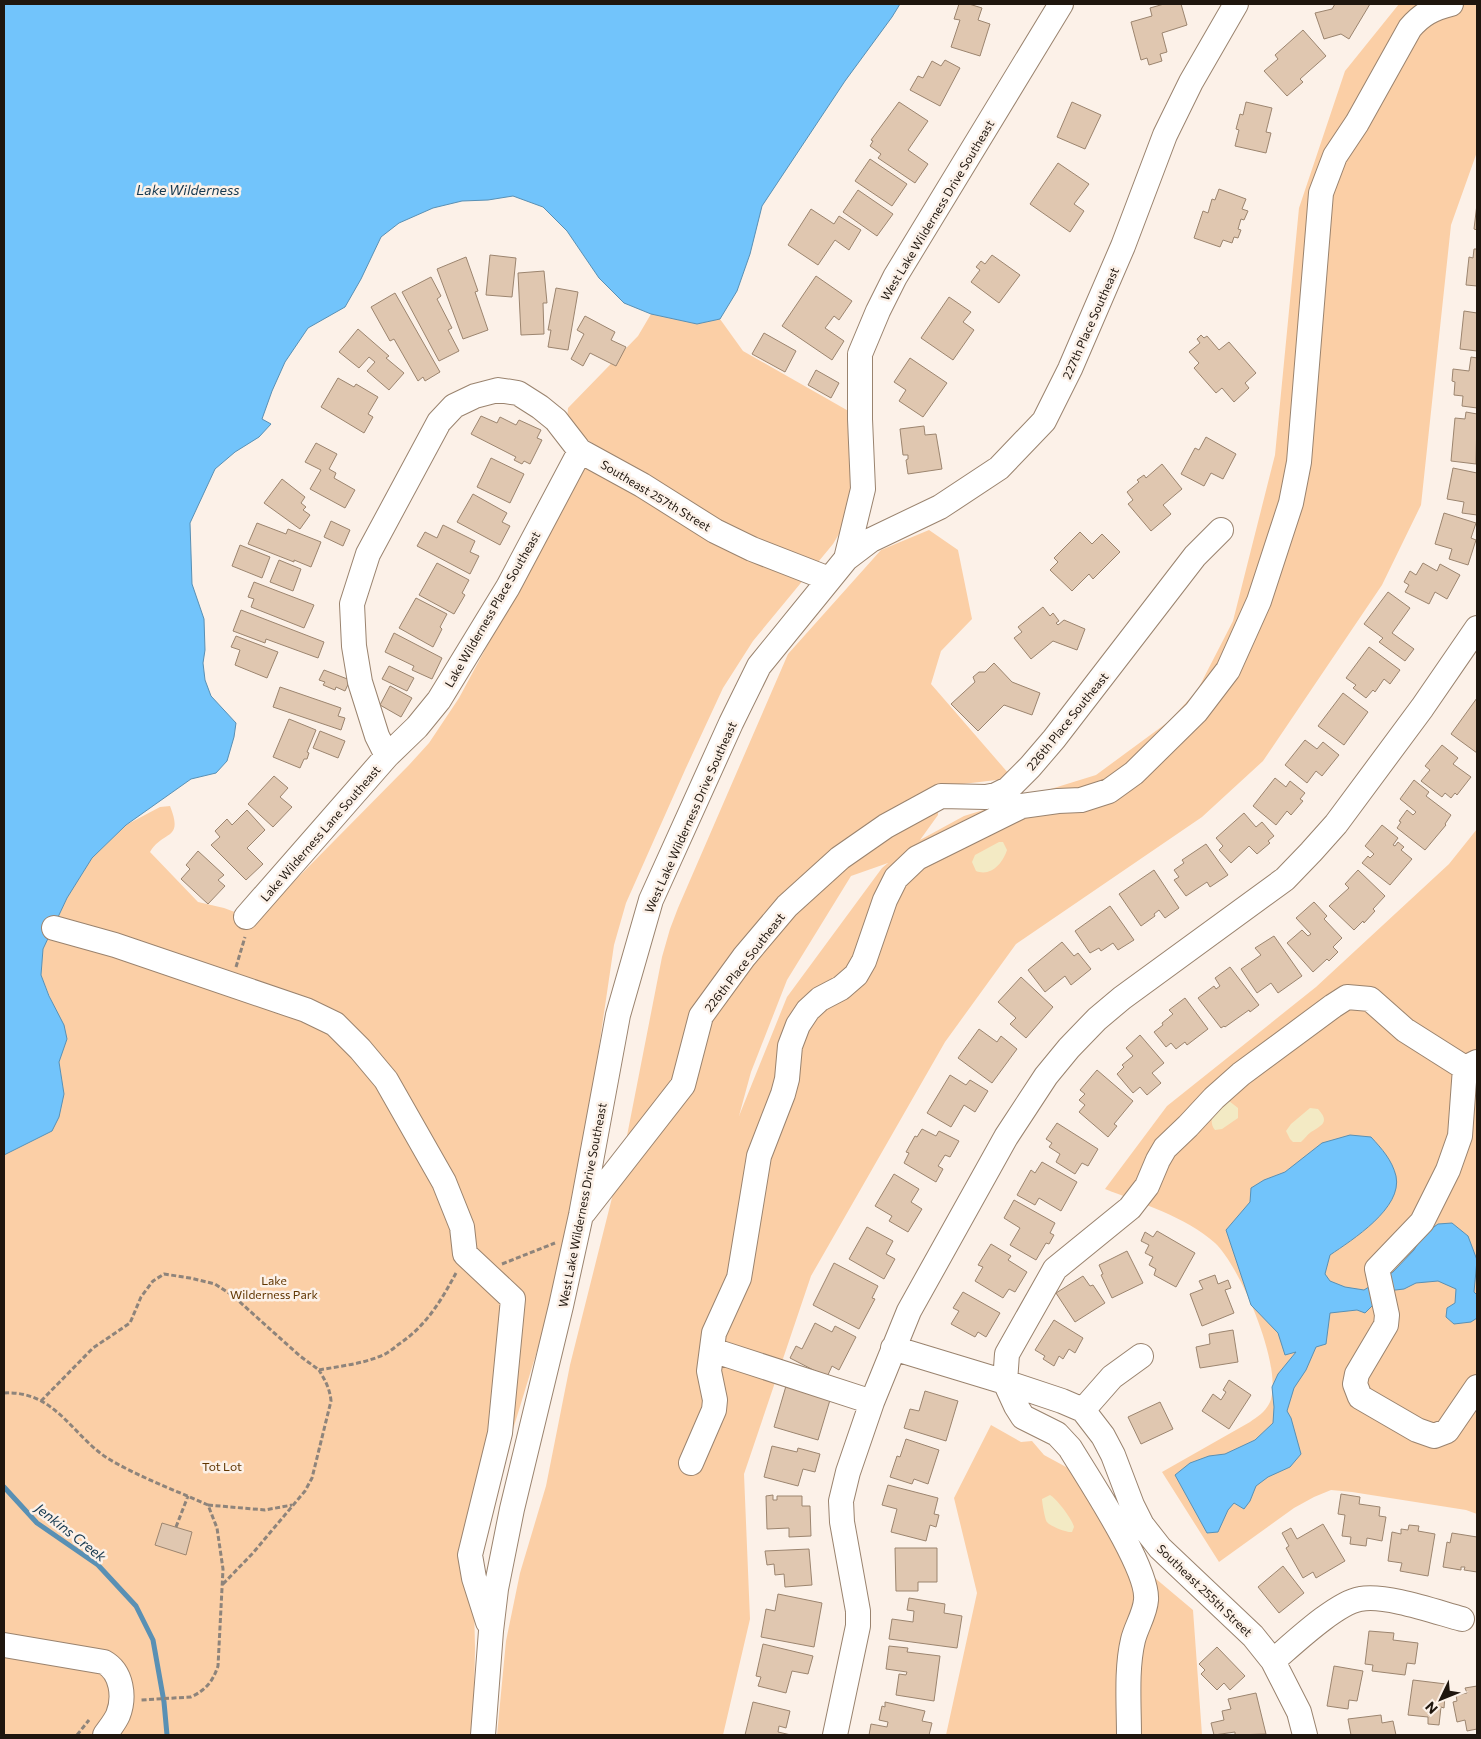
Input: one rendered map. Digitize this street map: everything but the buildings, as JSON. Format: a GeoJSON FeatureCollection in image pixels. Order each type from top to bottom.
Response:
{"type":"FeatureCollection","features":[{"type":"Feature","properties":{"kind":"street","name":"West Lake Wilderness Drive Southeast"},"geometry":{"type":"LineString","coordinates":[[483,1735],[496,1589],[512,1509],[579,1224],[618,1015],[651,900],[731,723],[759,666],[846,559],[863,489],[860,354],[878,311],[895,277],[1061,4]]}},
{"type":"Feature","properties":{"kind":"street","name":"227th Place Southeast"},"geometry":{"type":"LineString","coordinates":[[846,559],[871,540],[940,507],[999,468],[1044,421],[1070,369],[1123,246],[1165,136],[1191,82],[1236,4]]}},
{"type":"Feature","properties":{"kind":"street"},"geometry":{"type":"LineString","coordinates":[[691,1463],[714,1410],[715,1400],[709,1371],[714,1332],[739,1278],[760,1156],[783,1094],[787,1079],[790,1046],[798,1025],[808,1010],[820,999],[841,988],[856,975],[864,961],[885,900],[896,878],[917,858],[1022,806],[1081,800],[1109,791],[1134,773],[1196,712],[1228,670],[1259,601],[1293,495],[1299,462],[1321,193],[1335,156],[1410,28],[1420,16],[1450,4]]}},
{"type":"Feature","properties":{"kind":"street","name":"Southeast 257th Street"},"geometry":{"type":"LineString","coordinates":[[498,390],[518,393],[540,407],[556,420],[580,451],[642,485],[715,531],[752,549],[829,580]]}},
{"type":"Feature","properties":{"kind":"street","name":"Lake Wilderness Lane Southeast"},"geometry":{"type":"LineString","coordinates":[[246,917],[387,756],[368,712],[360,682],[354,646],[352,604],[359,578],[368,554],[439,422],[454,406],[475,396],[498,390]]}},
{"type":"Feature","properties":{"kind":"street","name":"Lake Wilderness Place Southeast"},"geometry":{"type":"LineString","coordinates":[[387,756],[417,727],[439,700],[508,587],[580,451]]}},
{"type":"Feature","properties":{"kind":"street","name":"226th Place Southeast"},"geometry":{"type":"LineString","coordinates":[[579,1224],[683,1085],[702,1016],[744,957],[787,906],[840,858],[886,826],[941,796],[986,797],[996,795],[1008,789],[1054,739],[1195,556],[1221,530]]}},
{"type":"Feature","properties":{"kind":"street"},"geometry":{"type":"LineString","coordinates":[[835,1735],[858,1626],[858,1611],[842,1522],[841,1501],[848,1472],[872,1402],[909,1311],[1006,1137],[1046,1076],[1069,1048],[1097,1019],[1122,998],[1285,879],[1311,852],[1336,824],[1422,708],[1477,628]]}},
{"type":"Feature","properties":{"kind":"street"},"geometry":{"type":"LineString","coordinates":[[54,928],[115,945],[306,1010],[335,1024],[360,1049],[386,1080],[444,1182],[462,1227],[465,1254],[513,1299],[500,1433],[470,1555],[474,1578],[491,1631]]}},
{"type":"Feature","properties":{"kind":"street"},"geometry":{"type":"LineString","coordinates":[[1129,1735],[1132,1641],[1146,1600],[1143,1581],[1130,1550],[1070,1448],[1057,1434],[1023,1416],[1016,1406],[1005,1382],[1007,1354],[1055,1269],[1130,1208],[1147,1186],[1165,1148],[1214,1098],[1241,1074],[1347,997],[1370,999],[1406,1030],[1471,1065],[1460,1136],[1448,1170],[1422,1222],[1376,1268],[1387,1315],[1386,1325],[1357,1374],[1355,1384],[1360,1397],[1417,1430],[1434,1436],[1447,1431],[1477,1387]]}},
{"type":"Feature","properties":{"kind":"street","name":"Southeast 255th Street"},"geometry":{"type":"LineString","coordinates":[[893,1348],[1005,1382],[1083,1410],[1103,1436],[1142,1525],[1160,1548],[1253,1636],[1273,1661],[1299,1712],[1306,1735]]}},
{"type":"Feature","properties":{"kind":"street"},"geometry":{"type":"LineString","coordinates":[[712,1350],[872,1402]]}},
{"type":"Feature","properties":{"kind":"street"},"geometry":{"type":"LineString","coordinates":[[1083,1410],[1112,1377],[1142,1356]]}},
{"type":"Feature","properties":{"kind":"street"},"geometry":{"type":"LineString","coordinates":[[1273,1661],[1333,1611],[1360,1598],[1389,1600],[1462,1620]]}},
{"type":"Feature","properties":{"kind":"street"},"geometry":{"type":"LineString","coordinates":[[4,1645],[104,1662],[110,1666],[116,1672],[120,1682],[121,1701],[118,1715],[105,1735]]}},
{"type":"Feature","properties":{"kind":"path"},"geometry":{"type":"LineString","coordinates":[[231,984],[244,941],[246,917]]}},
{"type":"Feature","properties":{"kind":"path"},"geometry":{"type":"LineString","coordinates":[[483,1271],[579,1224]]}},
{"type":"Feature","properties":{"kind":"path"},"geometry":{"type":"LineString","coordinates":[[319,1370],[360,1362],[383,1355],[409,1337],[424,1324],[436,1308],[465,1254]]}},
{"type":"Feature","properties":{"kind":"path"},"geometry":{"type":"LineString","coordinates":[[41,1401],[93,1348],[130,1323],[141,1297],[153,1281],[164,1274],[215,1284],[232,1296],[300,1356],[319,1370],[326,1382],[331,1401],[312,1478],[305,1491],[253,1554],[222,1585]]}},
{"type":"Feature","properties":{"kind":"path"},"geometry":{"type":"LineString","coordinates":[[4,1393],[35,1397],[54,1409],[98,1451],[113,1462],[208,1506],[265,1510],[293,1505]]}},
{"type":"Feature","properties":{"kind":"path"},"geometry":{"type":"LineString","coordinates":[[176,1527],[188,1496]]}},
{"type":"Feature","properties":{"kind":"path"},"geometry":{"type":"LineString","coordinates":[[148,1699],[191,1697],[199,1694],[214,1678],[218,1666],[222,1554],[217,1528],[208,1506]]}},
{"type":"Feature","properties":{"kind":"green space"},"geometry":{"type":"Polygon","coordinates":[[[1399,4],[1477,4],[1477,152],[1451,225],[1421,505],[1382,585],[1263,761],[1202,817],[1016,944],[945,1042],[811,1276],[744,1474],[750,1619],[723,1735],[497,1735],[506,1641],[520,1573],[546,1486],[570,1365],[625,1146],[662,957],[678,908],[788,654],[881,550],[929,530],[958,550],[972,619],[941,651],[931,684],[1009,774],[1005,779],[937,787],[938,815],[920,840],[964,816],[1096,775],[1168,722],[1197,691],[1233,621],[1275,455],[1299,208],[1345,71],[1399,4]],[[888,863],[851,876],[787,980],[751,1072],[739,1116],[787,997],[882,868],[888,863]]]}},
{"type":"Feature","properties":{"kind":"green space","name":"Lake Wilderness Park"},"geometry":{"type":"Polygon","coordinates":[[[651,314],[697,324],[720,319],[743,351],[852,413],[858,457],[842,529],[833,544],[753,641],[723,688],[626,903],[614,945],[575,1210],[559,1279],[473,1560],[475,1648],[471,1735],[4,1735],[4,1155],[52,1131],[64,1094],[59,1062],[67,1039],[41,975],[43,949],[67,898],[92,858],[126,825],[160,807],[170,806],[175,825],[170,834],[155,845],[150,852],[198,902],[224,908],[256,920],[409,765],[429,743],[459,698],[595,445],[581,435],[567,420],[568,408],[638,336],[651,314]]]}},
{"type":"Feature","properties":{"kind":"green space"},"geometry":{"type":"Polygon","coordinates":[[[1477,829],[1477,1514],[1466,1510],[1331,1490],[1294,1508],[1219,1562],[1162,1472],[1261,1414],[1269,1404],[1273,1389],[1266,1345],[1248,1296],[1225,1255],[1215,1243],[1177,1218],[1105,1189],[1167,1106],[1316,987],[1449,864],[1477,829]]]}},
{"type":"Feature","properties":{"kind":"green space"},"geometry":{"type":"Polygon","coordinates":[[[991,1425],[1021,1442],[1032,1441],[1044,1455],[1079,1474],[1124,1552],[1193,1610],[1202,1735],[946,1735],[977,1593],[954,1498],[991,1425]]]}},
{"type":"Feature","properties":{"kind":"sand"},"geometry":{"type":"Polygon","coordinates":[[[999,842],[1003,842],[1007,850],[1003,860],[996,868],[987,872],[976,871],[972,862],[975,855],[999,842]]]}},
{"type":"Feature","properties":{"kind":"sand"},"geometry":{"type":"Polygon","coordinates":[[[1229,1101],[1238,1108],[1238,1118],[1222,1129],[1215,1130],[1212,1121],[1214,1112],[1220,1105],[1229,1101]]]}},
{"type":"Feature","properties":{"kind":"sand"},"geometry":{"type":"Polygon","coordinates":[[[1310,1108],[1318,1109],[1322,1113],[1324,1117],[1323,1123],[1301,1142],[1293,1142],[1286,1131],[1291,1124],[1310,1108]]]}},
{"type":"Feature","properties":{"kind":"sand"},"geometry":{"type":"Polygon","coordinates":[[[1050,1495],[1071,1519],[1074,1527],[1072,1532],[1059,1529],[1047,1522],[1042,1499],[1050,1495]]]}},
{"type":"Feature","properties":{"kind":"water","name":"Lake Wilderness"},"geometry":{"type":"Polygon","coordinates":[[[4,4],[900,4],[845,81],[762,206],[750,254],[737,291],[720,319],[697,324],[651,314],[624,303],[599,278],[567,231],[543,207],[513,196],[488,200],[462,201],[433,208],[399,223],[381,237],[345,307],[308,328],[285,362],[272,391],[262,419],[271,424],[259,437],[235,452],[215,469],[190,523],[192,584],[204,619],[205,650],[203,663],[205,680],[211,696],[236,723],[227,761],[216,773],[191,779],[126,825],[92,858],[67,898],[43,949],[41,975],[49,996],[64,1025],[67,1039],[59,1062],[64,1094],[59,1117],[52,1131],[4,1155],[4,4]]]}},
{"type":"Feature","properties":{"kind":"water"},"geometry":{"type":"Polygon","coordinates":[[[1350,1135],[1371,1137],[1379,1146],[1394,1170],[1396,1188],[1392,1200],[1374,1222],[1330,1255],[1325,1274],[1330,1281],[1345,1287],[1364,1290],[1393,1272],[1414,1250],[1423,1235],[1438,1224],[1452,1223],[1468,1236],[1477,1260],[1474,1292],[1477,1295],[1477,1318],[1471,1322],[1454,1324],[1446,1317],[1447,1308],[1455,1303],[1456,1289],[1438,1281],[1416,1283],[1404,1289],[1387,1291],[1365,1313],[1357,1310],[1330,1313],[1326,1344],[1316,1347],[1306,1370],[1294,1388],[1287,1411],[1291,1418],[1301,1454],[1290,1467],[1268,1477],[1256,1486],[1250,1501],[1244,1509],[1234,1503],[1228,1510],[1218,1532],[1207,1533],[1175,1475],[1190,1463],[1209,1456],[1225,1454],[1255,1440],[1273,1423],[1272,1387],[1278,1374],[1296,1352],[1285,1355],[1278,1333],[1251,1305],[1226,1230],[1250,1202],[1251,1188],[1264,1180],[1285,1172],[1322,1143],[1350,1135]]]}},
{"type":"Feature","properties":{"kind":"waterway","name":"Jenkins Creek"},"geometry":{"type":"LineString","coordinates":[[4,1487],[37,1523],[98,1565],[136,1606],[153,1640],[164,1702],[167,1735]]}},
{"type":"Feature","properties":{"kind":"park label","name":"Tot Lot"},"geometry":{"type":"Point","coordinates":[222,1466]}}]}
